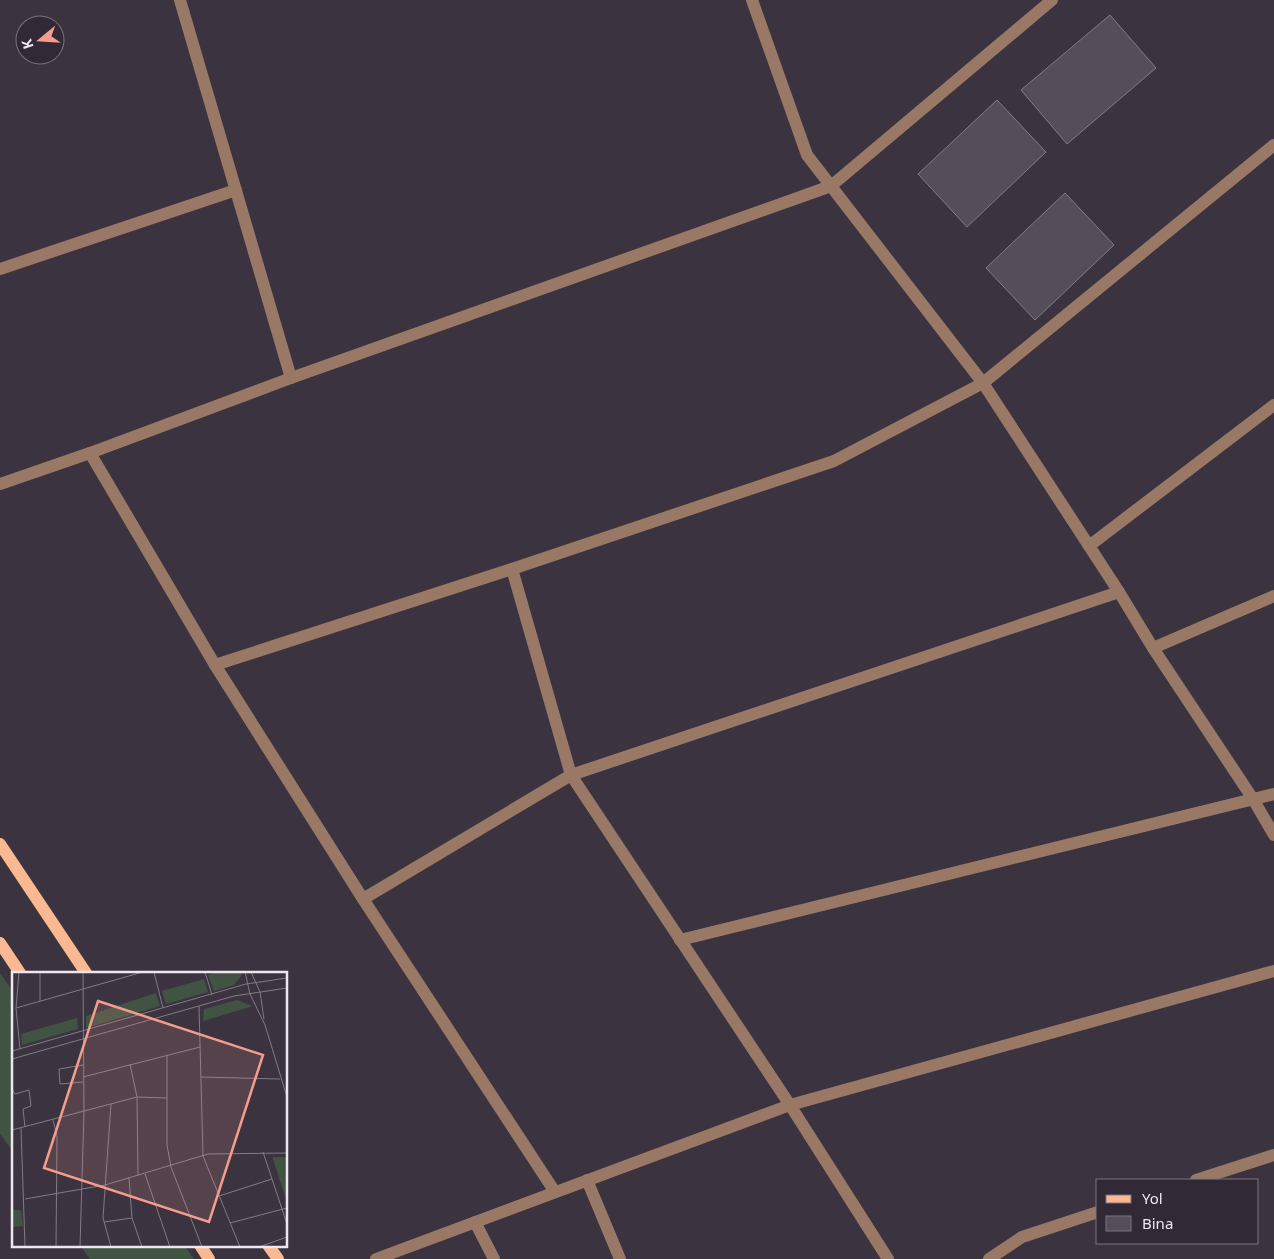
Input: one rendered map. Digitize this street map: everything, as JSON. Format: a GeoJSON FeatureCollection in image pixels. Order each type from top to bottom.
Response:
{"type":"FeatureCollection","features":[{"type":"Feature","properties":{"kind":"main road"},"geometry":{"type":"LineString","coordinates":[[0,844],[85,972]]}},
{"type":"Feature","properties":{"kind":"main road"},"geometry":{"type":"LineString","coordinates":[[0,943],[19,972]]}},
{"type":"Feature","properties":{"kind":"main road"},"geometry":{"type":"LineString","coordinates":[[201,1246],[209,1259]]}},
{"type":"Feature","properties":{"kind":"main road"},"geometry":{"type":"LineString","coordinates":[[269,1246],[278,1259]]}},
{"type":"Feature","properties":{"kind":"street"},"geometry":{"type":"LineString","coordinates":[[180,0],[291,378]]}},
{"type":"Feature","properties":{"kind":"street"},"geometry":{"type":"LineString","coordinates":[[752,0],[807,155],[983,383],[1274,835]]}},
{"type":"Feature","properties":{"kind":"street"},"geometry":{"type":"LineString","coordinates":[[0,484],[90,453],[291,378],[832,186],[1052,0]]}},
{"type":"Feature","properties":{"kind":"street"},"geometry":{"type":"LineString","coordinates":[[215,665],[512,569],[834,461],[983,383],[1274,145]]}},
{"type":"Feature","properties":{"kind":"street"},"geometry":{"type":"LineString","coordinates":[[0,269],[236,190]]}},
{"type":"Feature","properties":{"kind":"street"},"geometry":{"type":"LineString","coordinates":[[1089,546],[1274,405]]}},
{"type":"Feature","properties":{"kind":"street"},"geometry":{"type":"LineString","coordinates":[[90,453],[215,665],[363,899],[554,1192]]}},
{"type":"Feature","properties":{"kind":"street"},"geometry":{"type":"LineString","coordinates":[[512,569],[571,775],[790,1105],[888,1259]]}},
{"type":"Feature","properties":{"kind":"street"},"geometry":{"type":"LineString","coordinates":[[363,899],[571,775],[1119,592]]}},
{"type":"Feature","properties":{"kind":"street"},"geometry":{"type":"LineString","coordinates":[[1153,648],[1274,596]]}},
{"type":"Feature","properties":{"kind":"street"},"geometry":{"type":"LineString","coordinates":[[680,940],[1274,794]]}},
{"type":"Feature","properties":{"kind":"street"},"geometry":{"type":"LineString","coordinates":[[376,1259],[790,1105],[1274,971]]}},
{"type":"Feature","properties":{"kind":"street"},"geometry":{"type":"LineString","coordinates":[[1199,1179],[1274,1155]]}},
{"type":"Feature","properties":{"kind":"street"},"geometry":{"type":"LineString","coordinates":[[587,1180],[620,1259]]}},
{"type":"Feature","properties":{"kind":"street"},"geometry":{"type":"LineString","coordinates":[[989,1259],[1022,1237],[1096,1213]]}},
{"type":"Feature","properties":{"kind":"street"},"geometry":{"type":"LineString","coordinates":[[475,1222],[494,1259]]}},
{"type":"Feature","properties":{"kind":"green space"},"geometry":{"type":"Polygon","coordinates":[[[0,973],[12,990],[12,1150],[0,1134],[0,973]]]}},
{"type":"Feature","properties":{"kind":"green space"},"geometry":{"type":"Polygon","coordinates":[[[81,1246],[185,1246],[194,1259],[90,1259],[81,1246]]]}},
{"type":"Feature","properties":{"kind":"building"},"geometry":{"type":"Polygon","coordinates":[[[1110,15],[1156,68],[1067,144],[1021,90],[1110,15]]]}},
{"type":"Feature","properties":{"kind":"building"},"geometry":{"type":"Polygon","coordinates":[[[997,100],[1046,152],[967,227],[918,174],[997,100]]]}},
{"type":"Feature","properties":{"kind":"building"},"geometry":{"type":"Polygon","coordinates":[[[1065,193],[1114,245],[1035,320],[986,268],[1065,193]]]}}]}
